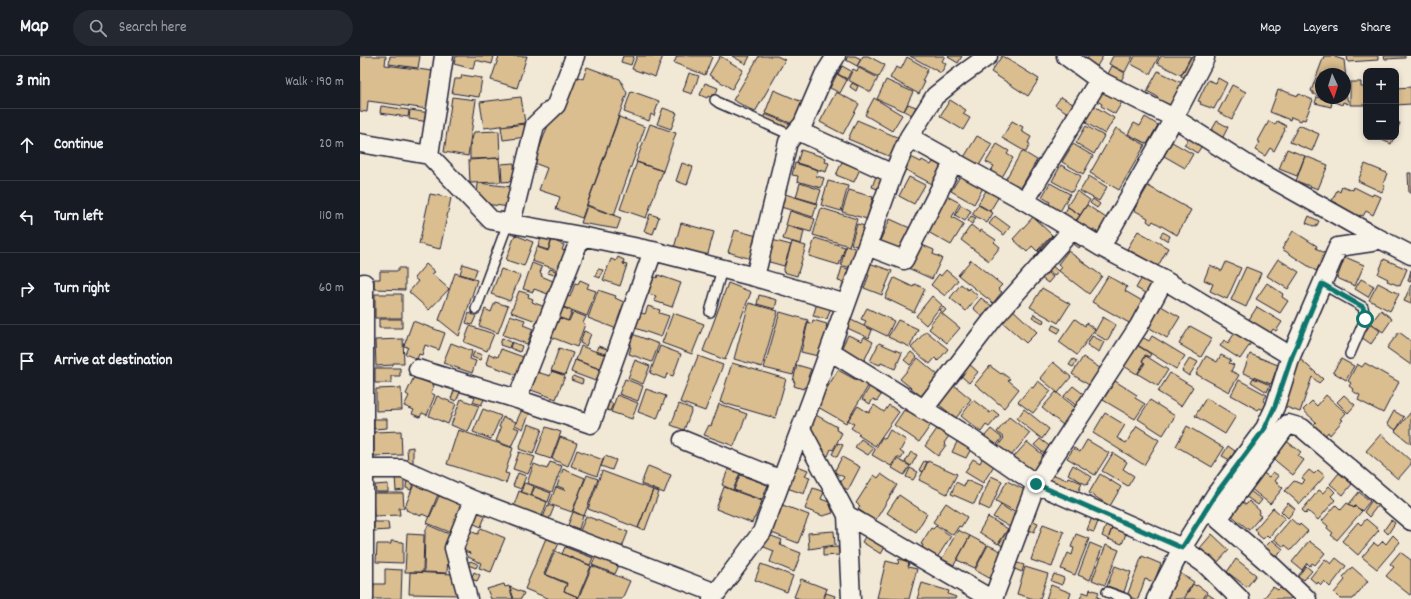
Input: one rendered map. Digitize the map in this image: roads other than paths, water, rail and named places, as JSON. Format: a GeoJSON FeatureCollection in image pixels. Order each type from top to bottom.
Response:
{"type":"FeatureCollection","features":[{"type":"Feature","properties":{"kind":"street"},"geometry":{"type":"LineString","coordinates":[[429,155],[444,56]]}},
{"type":"Feature","properties":{"kind":"street"},"geometry":{"type":"LineString","coordinates":[[510,223],[535,125],[556,105],[576,56]]}},
{"type":"Feature","properties":{"kind":"street"},"geometry":{"type":"LineString","coordinates":[[755,277],[788,142],[803,124],[824,75],[836,56]]}},
{"type":"Feature","properties":{"kind":"street"},"geometry":{"type":"LineString","coordinates":[[364,469],[403,469],[473,500],[714,596],[762,532],[830,351],[893,174],[909,137],[935,96],[988,56]]}},
{"type":"Feature","properties":{"kind":"street"},"geometry":{"type":"LineString","coordinates":[[1066,56],[1099,80],[1174,118],[1253,168],[1411,255]]}},
{"type":"Feature","properties":{"kind":"street"},"geometry":{"type":"LineString","coordinates":[[1101,247],[1174,118],[1205,56]]}},
{"type":"Feature","properties":{"kind":"street"},"geometry":{"type":"LineString","coordinates":[[1025,201],[1099,80]]}},
{"type":"Feature","properties":{"kind":"street"},"geometry":{"type":"LineString","coordinates":[[795,134],[893,174]]}},
{"type":"Feature","properties":{"kind":"street"},"geometry":{"type":"LineString","coordinates":[[909,137],[1025,201],[1101,247],[1164,280],[1292,356]]}},
{"type":"Feature","properties":{"kind":"street"},"geometry":{"type":"LineString","coordinates":[[360,143],[429,155],[491,220],[654,251],[755,277],[846,304]]}},
{"type":"Feature","properties":{"kind":"street"},"geometry":{"type":"LineString","coordinates":[[867,246],[904,260],[954,162]]}},
{"type":"Feature","properties":{"kind":"street"},"geometry":{"type":"LineString","coordinates":[[923,410],[993,319],[1072,230]]}},
{"type":"Feature","properties":{"kind":"street"},"geometry":{"type":"LineString","coordinates":[[517,399],[581,236]]}},
{"type":"Feature","properties":{"kind":"street"},"geometry":{"type":"LineString","coordinates":[[1156,599],[1182,548],[1216,494],[1265,428],[1275,406],[1292,356],[1338,247],[1372,242],[1376,237]]}},
{"type":"Feature","properties":{"kind":"street"},"geometry":{"type":"LineString","coordinates":[[418,369],[517,399],[591,424],[654,251]]}},
{"type":"Feature","properties":{"kind":"street"},"geometry":{"type":"LineString","coordinates":[[847,515],[992,599],[1036,484],[1139,326],[1164,280]]}},
{"type":"Feature","properties":{"kind":"street"},"geometry":{"type":"LineString","coordinates":[[360,284],[364,283],[362,393],[364,469],[362,490],[363,593]]}},
{"type":"Feature","properties":{"kind":"street"},"geometry":{"type":"LineString","coordinates":[[830,351],[970,438],[1036,484],[1182,548],[1206,564],[1240,599]]}},
{"type":"Feature","properties":{"kind":"street"},"geometry":{"type":"LineString","coordinates":[[1307,599],[1218,519],[1288,424],[1302,428],[1411,521]]}},
{"type":"Feature","properties":{"kind":"street"},"geometry":{"type":"LineString","coordinates":[[801,429],[847,515],[851,599]]}},
{"type":"Feature","properties":{"kind":"street"},"geometry":{"type":"LineString","coordinates":[[683,440],[782,480]]}},
{"type":"Feature","properties":{"kind":"street"},"geometry":{"type":"LineString","coordinates":[[468,599],[454,548],[473,500]]}},
{"type":"Feature","properties":{"kind":"lane"},"geometry":{"type":"LineString","coordinates":[[715,100],[795,134]]}},
{"type":"Feature","properties":{"kind":"lane"},"geometry":{"type":"LineString","coordinates":[[476,309],[510,223]]}},
{"type":"Feature","properties":{"kind":"lane"},"geometry":{"type":"LineString","coordinates":[[710,312],[722,269]]}},
{"type":"Feature","properties":{"kind":"lane"},"geometry":{"type":"LineString","coordinates":[[1322,284],[1363,307],[1365,319],[1350,354]]}},
{"type":"Feature","properties":{"kind":"lane"},"geometry":{"type":"LineString","coordinates":[[1107,592],[1126,599]]}}]}
